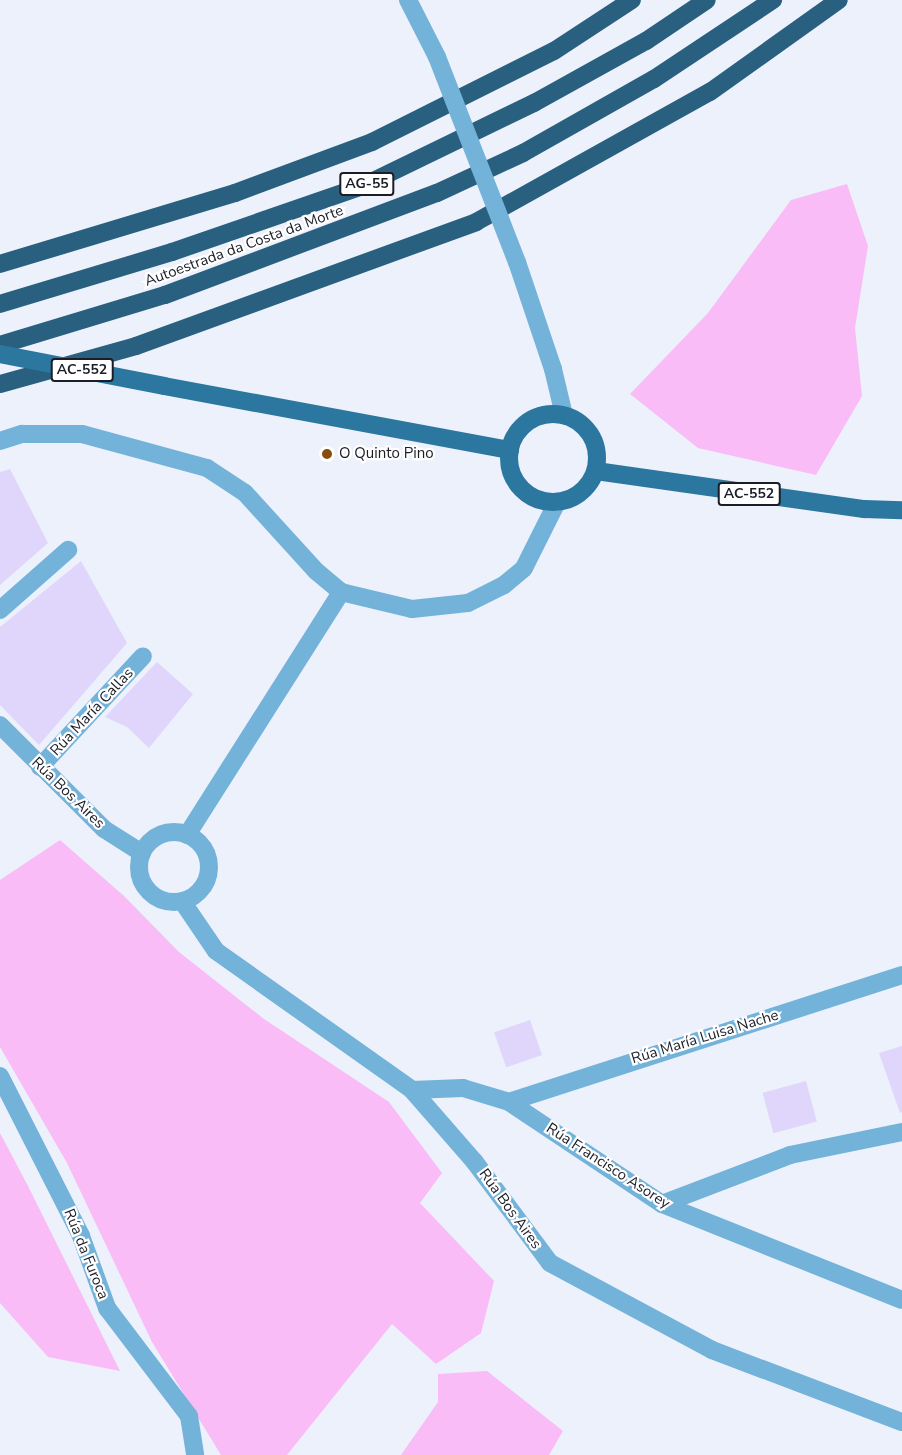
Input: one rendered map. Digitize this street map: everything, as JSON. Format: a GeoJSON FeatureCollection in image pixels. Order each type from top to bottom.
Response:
{"type":"FeatureCollection","features":[{"type":"Feature","properties":{"kind":"highway"},"geometry":{"type":"LineString","coordinates":[[0,264],[235,193],[372,142],[554,51],[632,0]]}},
{"type":"Feature","properties":{"kind":"highway","name":"Autoestrada da Costa da Morte"},"geometry":{"type":"LineString","coordinates":[[0,304],[172,252],[365,185],[534,103],[646,41],[706,0]]}},
{"type":"Feature","properties":{"kind":"highway","name":"Autoestrada da Costa da Morte"},"geometry":{"type":"LineString","coordinates":[[0,345],[165,295],[437,193],[523,153],[654,79],[772,0]]}},
{"type":"Feature","properties":{"kind":"highway"},"geometry":{"type":"LineString","coordinates":[[0,384],[136,346],[476,222],[710,92],[839,0]]}},
{"type":"Feature","properties":{"kind":"main road","name":"AC-552"},"geometry":{"type":"LineString","coordinates":[[0,354],[510,450]]}},
{"type":"Feature","properties":{"kind":"main road"},"geometry":{"type":"LineString","coordinates":[[564,415],[588,430],[596,443],[596,471],[581,493],[557,502],[535,498],[525,492],[512,473],[510,450],[523,425],[536,417],[564,415]]}},
{"type":"Feature","properties":{"kind":"main road","name":"AC-552"},"geometry":{"type":"LineString","coordinates":[[596,471],[864,509],[902,510]]}},
{"type":"Feature","properties":{"kind":"street"},"geometry":{"type":"LineString","coordinates":[[408,0],[437,57],[517,262],[553,369],[564,415]]}},
{"type":"Feature","properties":{"kind":"street"},"geometry":{"type":"LineString","coordinates":[[0,441],[22,434],[82,434],[207,468],[245,494],[316,571],[341,592],[412,609],[468,603],[504,585],[524,568],[557,502]]}},
{"type":"Feature","properties":{"kind":"street"},"geometry":{"type":"LineString","coordinates":[[0,610],[68,550]]}},
{"type":"Feature","properties":{"kind":"street"},"geometry":{"type":"LineString","coordinates":[[187,835],[341,592]]}},
{"type":"Feature","properties":{"kind":"street","name":"Rúa María Callas"},"geometry":{"type":"LineString","coordinates":[[40,768],[143,656]]}},
{"type":"Feature","properties":{"kind":"street","name":"Rúa Bos Aires"},"geometry":{"type":"LineString","coordinates":[[0,725],[40,768],[104,829],[142,853]]}},
{"type":"Feature","properties":{"kind":"street"},"geometry":{"type":"LineString","coordinates":[[162,834],[187,835],[203,849],[209,868],[202,887],[182,901],[168,901],[149,891],[139,872],[142,853],[162,834]]}},
{"type":"Feature","properties":{"kind":"street","name":"Rúa Bos Aires"},"geometry":{"type":"LineString","coordinates":[[182,901],[216,951],[412,1090],[474,1161],[550,1263],[712,1350],[902,1422]]}},
{"type":"Feature","properties":{"kind":"street","name":"Rúa María Luisa Nache"},"geometry":{"type":"LineString","coordinates":[[508,1102],[902,975]]}},
{"type":"Feature","properties":{"kind":"street","name":"Rúa da Furoca"},"geometry":{"type":"LineString","coordinates":[[0,1076],[81,1236],[107,1308],[189,1416],[195,1455]]}},
{"type":"Feature","properties":{"kind":"street","name":"Rúa Francisco Asorey"},"geometry":{"type":"LineString","coordinates":[[412,1090],[463,1088],[508,1102],[662,1204],[902,1300]]}},
{"type":"Feature","properties":{"kind":"street"},"geometry":{"type":"LineString","coordinates":[[662,1204],[790,1155],[902,1132]]}},
{"type":"Feature","properties":{"kind":"shaded area"},"geometry":{"type":"Polygon","coordinates":[[[847,184],[868,246],[855,328],[862,396],[816,475],[698,448],[630,394],[708,313],[791,200],[847,184]]]}},
{"type":"Feature","properties":{"kind":"shaded area"},"geometry":{"type":"Polygon","coordinates":[[[60,840],[124,896],[179,952],[264,1019],[389,1102],[442,1173],[420,1203],[494,1281],[481,1333],[436,1364],[392,1324],[287,1455],[221,1455],[152,1342],[67,1163],[0,1047],[0,880],[60,840]]]}},
{"type":"Feature","properties":{"kind":"shaded area"},"geometry":{"type":"Polygon","coordinates":[[[0,1133],[120,1371],[48,1357],[0,1303],[0,1133]]]}},
{"type":"Feature","properties":{"kind":"shaded area"},"geometry":{"type":"Polygon","coordinates":[[[487,1371],[563,1431],[549,1455],[401,1455],[438,1402],[438,1374],[487,1371]]]}},
{"type":"Feature","properties":{"kind":"building"},"geometry":{"type":"Polygon","coordinates":[[[10,469],[48,543],[0,585],[0,472],[10,469]]]}},
{"type":"Feature","properties":{"kind":"building"},"geometry":{"type":"Polygon","coordinates":[[[81,561],[127,643],[39,745],[0,705],[0,627],[81,561]]]}},
{"type":"Feature","properties":{"kind":"building"},"geometry":{"type":"Polygon","coordinates":[[[157,662],[193,694],[149,748],[127,727],[105,717],[157,662]]]}},
{"type":"Feature","properties":{"kind":"building"},"geometry":{"type":"Polygon","coordinates":[[[530,1020],[542,1055],[506,1067],[494,1032],[530,1020]]]}},
{"type":"Feature","properties":{"kind":"building"},"geometry":{"type":"Polygon","coordinates":[[[902,1046],[902,1112],[900,1113],[879,1053],[902,1046]]]}},
{"type":"Feature","properties":{"kind":"building"},"geometry":{"type":"Polygon","coordinates":[[[806,1081],[817,1122],[773,1133],[763,1093],[806,1081]]]}},
{"type":"Feature","properties":{"kind":"place","name":"O Quinto Pino"},"geometry":{"type":"Point","coordinates":[327,454]}}]}
